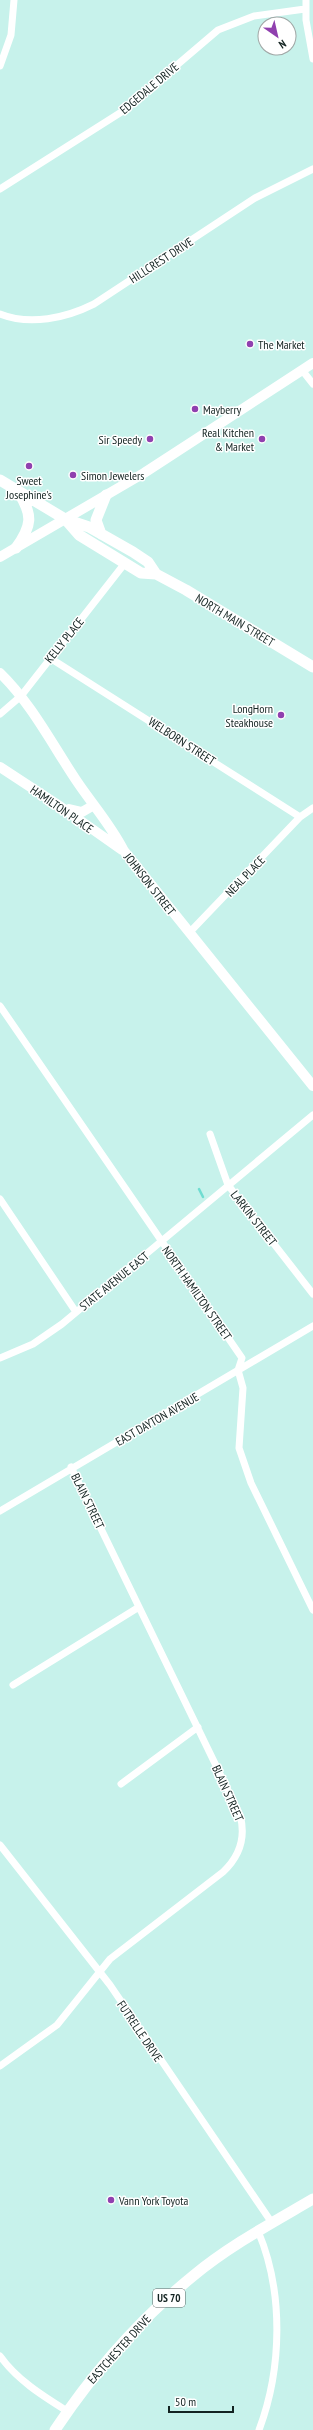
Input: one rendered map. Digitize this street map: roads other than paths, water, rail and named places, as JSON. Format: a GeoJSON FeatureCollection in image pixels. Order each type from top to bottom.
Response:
{"type":"FeatureCollection","features":[{"type":"Feature","properties":{"kind":"main road","name":"NORTH MAIN STREET"},"geometry":{"type":"LineString","coordinates":[[0,480],[64,519],[89,527],[148,562],[156,574]]}},
{"type":"Feature","properties":{"kind":"main road"},"geometry":{"type":"LineString","coordinates":[[16,548],[25,535],[30,524],[26,504],[17,490]]}},
{"type":"Feature","properties":{"kind":"main road"},"geometry":{"type":"LineString","coordinates":[[101,534],[96,520],[106,495]]}},
{"type":"Feature","properties":{"kind":"main road","name":"NORTH MAIN STREET"},"geometry":{"type":"LineString","coordinates":[[64,519],[79,535],[141,573],[156,574],[186,590],[313,667]]}},
{"type":"Feature","properties":{"kind":"main road","name":"EASTCHESTER DRIVE"},"geometry":{"type":"LineString","coordinates":[[55,2430],[82,2390],[120,2346],[157,2308],[193,2276],[258,2231],[313,2199]]}},
{"type":"Feature","properties":{"kind":"street"},"geometry":{"type":"LineString","coordinates":[[0,66],[11,35],[14,0]]}},
{"type":"Feature","properties":{"kind":"street"},"geometry":{"type":"LineString","coordinates":[[306,0],[305,9],[313,59]]}},
{"type":"Feature","properties":{"kind":"street","name":"EDGEDALE DRIVE"},"geometry":{"type":"LineString","coordinates":[[0,189],[123,111],[218,30],[254,16],[305,9]]}},
{"type":"Feature","properties":{"kind":"street","name":"HILLCREST DRIVE"},"geometry":{"type":"LineString","coordinates":[[0,314],[31,320],[59,317],[78,312],[94,304],[255,198],[313,169]]}},
{"type":"Feature","properties":{"kind":"street"},"geometry":{"type":"LineString","coordinates":[[0,557],[182,449],[313,363]]}},
{"type":"Feature","properties":{"kind":"street"},"geometry":{"type":"LineString","coordinates":[[302,370],[313,384]]}},
{"type":"Feature","properties":{"kind":"street","name":"KELLY PLACE"},"geometry":{"type":"LineString","coordinates":[[0,714],[21,696],[126,563]]}},
{"type":"Feature","properties":{"kind":"street","name":"WELBORN STREET"},"geometry":{"type":"LineString","coordinates":[[50,658],[300,817]]}},
{"type":"Feature","properties":{"kind":"street","name":"JOHNSON STREET"},"geometry":{"type":"LineString","coordinates":[[0,673],[21,696],[114,833],[124,851],[189,934],[313,1086]]}},
{"type":"Feature","properties":{"kind":"street","name":"HAMILTON PLACE"},"geometry":{"type":"LineString","coordinates":[[0,767],[124,851]]}},
{"type":"Feature","properties":{"kind":"street"},"geometry":{"type":"LineString","coordinates":[[61,807],[82,812],[94,805]]}},
{"type":"Feature","properties":{"kind":"street"},"geometry":{"type":"LineString","coordinates":[[300,817],[313,808]]}},
{"type":"Feature","properties":{"kind":"street","name":"NEAL PLACE"},"geometry":{"type":"LineString","coordinates":[[189,934],[300,817]]}},
{"type":"Feature","properties":{"kind":"street","name":"NORTH HAMILTON STREET"},"geometry":{"type":"LineString","coordinates":[[0,1006],[242,1358],[238,1370],[243,1388],[239,1448],[251,1482],[313,1610]]}},
{"type":"Feature","properties":{"kind":"street","name":"STATE AVENUE EAST"},"geometry":{"type":"LineString","coordinates":[[0,1358],[33,1344],[76,1312],[313,1115]]}},
{"type":"Feature","properties":{"kind":"street","name":"LARKIN STREET"},"geometry":{"type":"LineString","coordinates":[[210,1134],[228,1185],[313,1294]]}},
{"type":"Feature","properties":{"kind":"street"},"geometry":{"type":"LineString","coordinates":[[0,1199],[76,1312]]}},
{"type":"Feature","properties":{"kind":"street","name":"EAST DAYTON AVENUE"},"geometry":{"type":"LineString","coordinates":[[0,1511],[71,1467],[313,1326]]}},
{"type":"Feature","properties":{"kind":"street","name":"BLAIN STREET"},"geometry":{"type":"LineString","coordinates":[[0,2066],[47,2034],[57,2025],[99,1971],[142,1933],[223,1872],[238,1854],[243,1827],[240,1814],[198,1726],[71,1467]]}},
{"type":"Feature","properties":{"kind":"street"},"geometry":{"type":"LineString","coordinates":[[13,1685],[139,1607]]}},
{"type":"Feature","properties":{"kind":"street"},"geometry":{"type":"LineString","coordinates":[[121,1784],[198,1726]]}},
{"type":"Feature","properties":{"kind":"street","name":"FUTRELLE DRIVE"},"geometry":{"type":"LineString","coordinates":[[0,1845],[99,1971],[272,2223]]}},
{"type":"Feature","properties":{"kind":"street"},"geometry":{"type":"LineString","coordinates":[[258,2231],[270,2265],[276,2316],[271,2381],[259,2430]]}},
{"type":"Feature","properties":{"kind":"street"},"geometry":{"type":"LineString","coordinates":[[0,2356],[7,2366],[35,2390],[67,2412]]}},
{"type":"Feature","properties":{"kind":"waterway"},"geometry":{"type":"LineString","coordinates":[[199,1189],[203,1197]]}},
{"type":"Feature","properties":{"kind":"place","name":"The Market"},"geometry":{"type":"Point","coordinates":[250,344]}},
{"type":"Feature","properties":{"kind":"place","name":"Mayberry"},"geometry":{"type":"Point","coordinates":[195,409]}},
{"type":"Feature","properties":{"kind":"place","name":"Sir Speedy"},"geometry":{"type":"Point","coordinates":[150,439]}},
{"type":"Feature","properties":{"kind":"place","name":"Real Kitchen & Market"},"geometry":{"type":"Point","coordinates":[262,439]}},
{"type":"Feature","properties":{"kind":"place","name":"Sweet Josephine's"},"geometry":{"type":"Point","coordinates":[29,466]}},
{"type":"Feature","properties":{"kind":"place","name":"Simon Jewelers"},"geometry":{"type":"Point","coordinates":[73,475]}},
{"type":"Feature","properties":{"kind":"place","name":"LongHorn Steakhouse"},"geometry":{"type":"Point","coordinates":[281,715]}},
{"type":"Feature","properties":{"kind":"place","name":"Vann York Toyota"},"geometry":{"type":"Point","coordinates":[111,2200]}}]}
